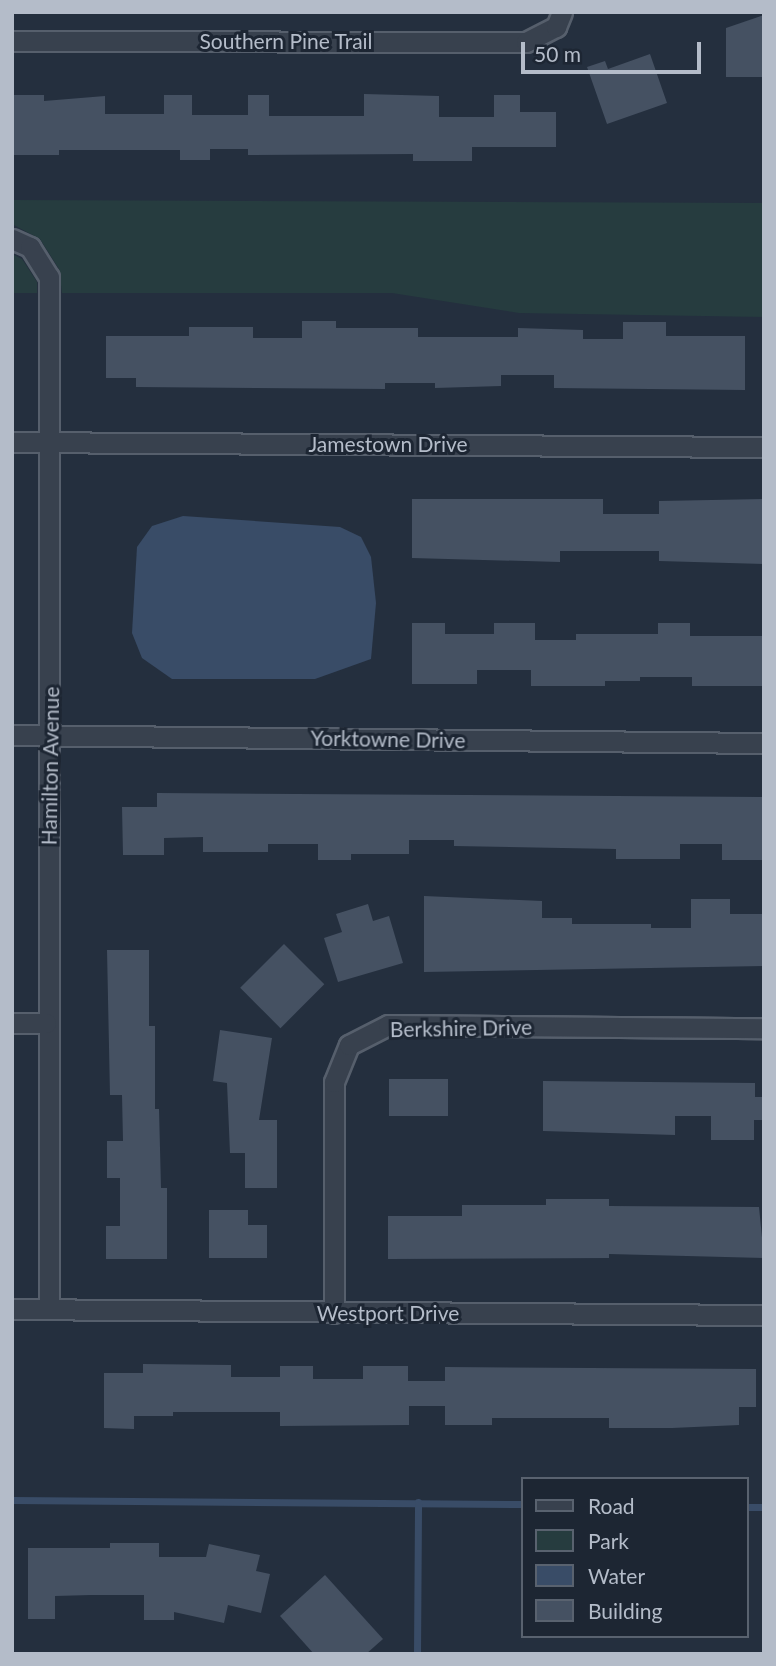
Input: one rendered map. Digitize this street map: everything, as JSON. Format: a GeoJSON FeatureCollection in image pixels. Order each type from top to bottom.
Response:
{"type":"FeatureCollection","features":[{"type":"Feature","properties":{"kind":"street","name":"Southern Pine Trail"},"geometry":{"type":"LineString","coordinates":[[12,41],[526,42],[559,20]]}},
{"type":"Feature","properties":{"kind":"street","name":"Hamilton Avenue"},"geometry":{"type":"LineString","coordinates":[[12,239],[30,247],[49,277],[52,735],[46,1023],[49,1309]]}},
{"type":"Feature","properties":{"kind":"street","name":"Jamestown Drive"},"geometry":{"type":"LineString","coordinates":[[12,442],[764,447]]}},
{"type":"Feature","properties":{"kind":"street","name":"Yorktowne Drive"},"geometry":{"type":"LineString","coordinates":[[12,735],[764,743]]}},
{"type":"Feature","properties":{"kind":"street"},"geometry":{"type":"LineString","coordinates":[[12,1023],[46,1023]]}},
{"type":"Feature","properties":{"kind":"street","name":"Berkshire Drive"},"geometry":{"type":"LineString","coordinates":[[334,1313],[334,1082],[349,1045],[387,1025],[764,1028]]}},
{"type":"Feature","properties":{"kind":"street","name":"Westport Drive"},"geometry":{"type":"LineString","coordinates":[[12,1309],[764,1315]]}},
{"type":"Feature","properties":{"kind":"green space"},"geometry":{"type":"Polygon","coordinates":[[[12,200],[764,203],[764,317],[519,313],[392,293],[62,293],[59,269],[40,239],[12,224],[12,200]]]}},
{"type":"Feature","properties":{"kind":"green space"},"geometry":{"type":"Polygon","coordinates":[[[12,254],[22,259],[37,282],[37,293],[12,293],[12,254]]]}},
{"type":"Feature","properties":{"kind":"water"},"geometry":{"type":"Polygon","coordinates":[[[183,516],[340,527],[361,537],[371,557],[376,603],[371,659],[315,679],[172,679],[142,658],[132,633],[137,547],[152,526],[183,516]]]}},
{"type":"Feature","properties":{"kind":"building"},"geometry":{"type":"Polygon","coordinates":[[[764,15],[764,77],[726,77],[726,28],[764,15]]]}},
{"type":"Feature","properties":{"kind":"building"},"geometry":{"type":"Polygon","coordinates":[[[650,54],[667,103],[607,124],[587,67],[605,61],[608,69],[650,54]]]}},
{"type":"Feature","properties":{"kind":"building"},"geometry":{"type":"Polygon","coordinates":[[[364,94],[439,96],[439,117],[494,117],[494,95],[520,95],[520,112],[556,112],[556,147],[472,147],[472,161],[413,161],[413,154],[248,155],[248,149],[210,149],[210,160],[180,160],[180,150],[59,150],[59,155],[12,155],[12,95],[44,95],[44,101],[105,96],[105,114],[164,114],[164,95],[192,95],[192,115],[248,115],[248,95],[269,95],[269,116],[364,116],[364,94]]]}},
{"type":"Feature","properties":{"kind":"building"},"geometry":{"type":"Polygon","coordinates":[[[302,321],[336,321],[336,328],[418,328],[418,337],[518,337],[518,328],[583,330],[583,339],[623,339],[623,322],[666,322],[666,336],[745,336],[745,390],[554,388],[554,375],[501,375],[501,386],[435,388],[435,383],[385,383],[385,389],[136,387],[136,378],[106,378],[106,336],[189,336],[189,327],[253,327],[253,338],[302,338],[302,321]]]}},
{"type":"Feature","properties":{"kind":"building"},"geometry":{"type":"Polygon","coordinates":[[[412,499],[603,499],[603,514],[659,514],[659,501],[764,499],[764,564],[659,561],[659,551],[560,551],[560,562],[412,558],[412,499]]]}},
{"type":"Feature","properties":{"kind":"building"},"geometry":{"type":"Polygon","coordinates":[[[412,623],[445,623],[445,634],[494,634],[494,623],[535,623],[535,640],[576,640],[576,634],[658,634],[658,623],[690,623],[690,636],[764,636],[764,686],[692,686],[692,677],[640,677],[640,681],[605,681],[605,686],[531,686],[531,670],[477,670],[477,684],[412,684],[412,623]]]}},
{"type":"Feature","properties":{"kind":"building"},"geometry":{"type":"Polygon","coordinates":[[[157,793],[762,797],[762,860],[722,860],[722,844],[680,844],[680,859],[616,859],[616,849],[454,846],[454,840],[409,840],[409,854],[351,854],[351,860],[318,860],[318,844],[268,844],[268,852],[203,852],[203,837],[164,838],[164,855],[123,855],[122,807],[157,807],[157,793]]]}},
{"type":"Feature","properties":{"kind":"building"},"geometry":{"type":"Polygon","coordinates":[[[424,896],[542,901],[542,918],[572,918],[572,924],[651,924],[651,928],[691,928],[691,899],[730,899],[730,914],[764,914],[764,966],[424,972],[424,896]]]}},
{"type":"Feature","properties":{"kind":"building"},"geometry":{"type":"Polygon","coordinates":[[[368,904],[373,921],[389,916],[403,963],[338,982],[324,938],[342,932],[336,914],[368,904]]]}},
{"type":"Feature","properties":{"kind":"building"},"geometry":{"type":"Polygon","coordinates":[[[284,944],[324,984],[280,1028],[240,988],[284,944]]]}},
{"type":"Feature","properties":{"kind":"building"},"geometry":{"type":"Polygon","coordinates":[[[107,950],[149,950],[149,1026],[155,1026],[155,1109],[159,1109],[161,1188],[167,1188],[167,1259],[106,1259],[106,1226],[120,1226],[120,1178],[107,1178],[107,1141],[123,1141],[122,1095],[110,1095],[107,950]]]}},
{"type":"Feature","properties":{"kind":"building"},"geometry":{"type":"Polygon","coordinates":[[[220,1030],[272,1038],[259,1120],[277,1120],[277,1188],[245,1188],[245,1153],[230,1153],[227,1083],[213,1081],[220,1030]]]}},
{"type":"Feature","properties":{"kind":"building"},"geometry":{"type":"Polygon","coordinates":[[[389,1079],[448,1079],[448,1116],[389,1116],[389,1079]]]}},
{"type":"Feature","properties":{"kind":"building"},"geometry":{"type":"Polygon","coordinates":[[[543,1081],[755,1083],[755,1097],[764,1097],[764,1120],[754,1120],[754,1140],[711,1140],[711,1116],[675,1116],[675,1135],[543,1131],[543,1081]]]}},
{"type":"Feature","properties":{"kind":"building"},"geometry":{"type":"Polygon","coordinates":[[[546,1199],[609,1199],[609,1206],[759,1207],[764,1258],[609,1254],[609,1258],[388,1259],[388,1216],[462,1216],[462,1205],[546,1205],[546,1199]]]}},
{"type":"Feature","properties":{"kind":"building"},"geometry":{"type":"Polygon","coordinates":[[[209,1210],[248,1210],[248,1225],[267,1225],[267,1258],[209,1258],[209,1210]]]}},
{"type":"Feature","properties":{"kind":"building"},"geometry":{"type":"Polygon","coordinates":[[[143,1364],[231,1365],[231,1377],[280,1377],[280,1366],[313,1366],[313,1379],[363,1379],[363,1366],[408,1366],[408,1381],[445,1381],[445,1367],[756,1369],[756,1407],[739,1407],[739,1425],[672,1428],[609,1428],[609,1418],[492,1418],[492,1425],[445,1425],[445,1406],[409,1406],[409,1425],[280,1426],[280,1412],[173,1412],[173,1416],[134,1416],[134,1429],[104,1428],[104,1373],[143,1373],[143,1364]]]}},
{"type":"Feature","properties":{"kind":"building"},"geometry":{"type":"Polygon","coordinates":[[[110,1543],[159,1543],[159,1557],[206,1557],[209,1544],[260,1555],[256,1571],[270,1574],[261,1613],[228,1605],[224,1623],[174,1612],[174,1620],[144,1620],[144,1595],[91,1595],[55,1596],[55,1619],[28,1619],[28,1548],[110,1548],[110,1543]]]}},
{"type":"Feature","properties":{"kind":"building"},"geometry":{"type":"Polygon","coordinates":[[[325,1575],[383,1639],[366,1654],[314,1654],[280,1616],[325,1575]]]}},
{"type":"Feature","properties":{"kind":"waterway"},"geometry":{"type":"LineString","coordinates":[[12,1500],[520,1504]]}},
{"type":"Feature","properties":{"kind":"waterway"},"geometry":{"type":"LineString","coordinates":[[417,1654],[418,1502]]}},
{"type":"Feature","properties":{"kind":"waterway"},"geometry":{"type":"LineString","coordinates":[[748,1507],[764,1507]]}}]}
